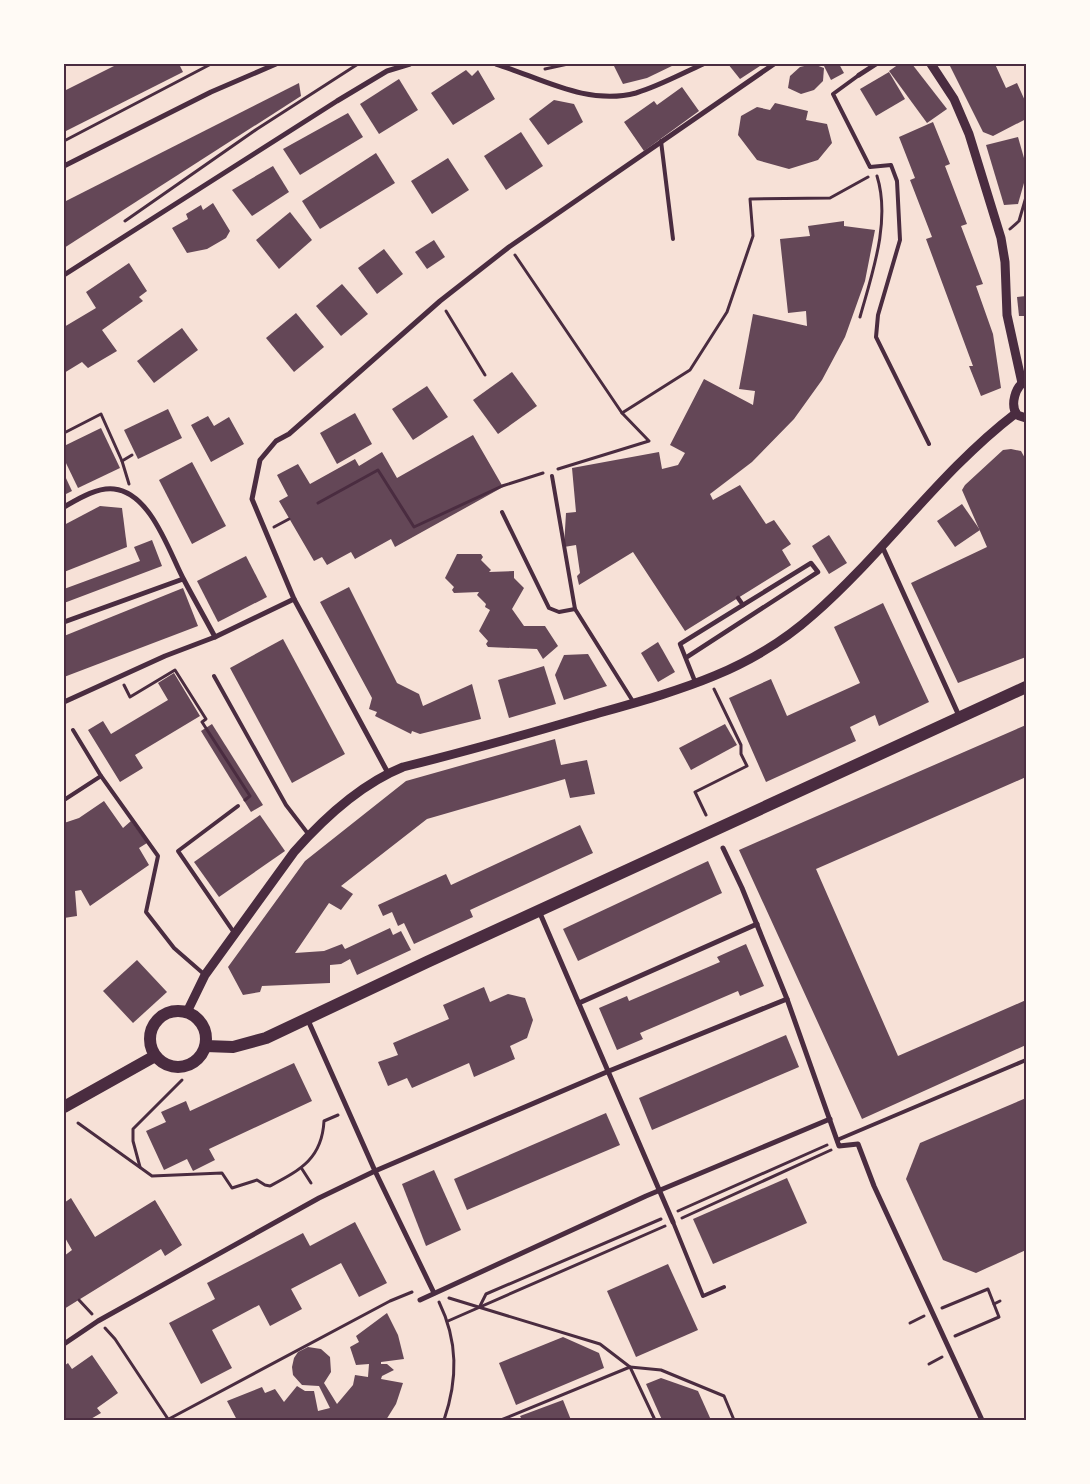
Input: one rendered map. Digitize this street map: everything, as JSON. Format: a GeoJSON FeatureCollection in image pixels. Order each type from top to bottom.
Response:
{"type":"FeatureCollection","features":[{"type":"Feature","properties":{"kind":"main road"},"geometry":{"type":"LineString","coordinates":[[206,1046],[233,1047],[248,1045],[1026,687]]}},
{"type":"Feature","properties":{"kind":"main road"},"geometry":{"type":"LineString","coordinates":[[180,1010],[187,1012],[195,1016],[205,1029],[206,1046],[197,1061],[180,1068],[162,1063],[155,1056],[150,1043],[152,1029],[155,1023],[166,1013],[180,1010]]}},
{"type":"Feature","properties":{"kind":"main road"},"geometry":{"type":"LineString","coordinates":[[64,1107],[155,1056]]}},
{"type":"Feature","properties":{"kind":"street"},"geometry":{"type":"LineString","coordinates":[[64,166],[211,92],[276,64]]}},
{"type":"Feature","properties":{"kind":"street"},"geometry":{"type":"LineString","coordinates":[[64,275],[337,101],[387,71],[410,64]]}},
{"type":"Feature","properties":{"kind":"street"},"geometry":{"type":"LineString","coordinates":[[496,64],[574,92],[595,96],[634,93],[703,64]]}},
{"type":"Feature","properties":{"kind":"street"},"geometry":{"type":"LineString","coordinates":[[388,773],[294,600],[252,498],[260,460],[276,441],[289,434],[440,302],[509,247],[774,64]]}},
{"type":"Feature","properties":{"kind":"street"},"geometry":{"type":"LineString","coordinates":[[858,75],[876,64]]}},
{"type":"Feature","properties":{"kind":"street"},"geometry":{"type":"LineString","coordinates":[[931,64],[954,99],[969,134],[1001,238],[1005,262],[1007,315],[1024,382],[1018,387],[1013,406],[1016,413],[1026,418]]}},
{"type":"Feature","properties":{"kind":"street"},"geometry":{"type":"LineString","coordinates":[[187,1012],[205,975],[309,835],[371,783],[388,773],[696,684],[764,652],[828,602],[946,476],[1016,413]]}},
{"type":"Feature","properties":{"kind":"street"},"geometry":{"type":"LineString","coordinates":[[64,506],[97,491],[114,489],[133,496],[157,524],[183,579],[215,637]]}},
{"type":"Feature","properties":{"kind":"street"},"geometry":{"type":"LineString","coordinates":[[881,546],[960,718]]}},
{"type":"Feature","properties":{"kind":"street"},"geometry":{"type":"LineString","coordinates":[[687,657],[818,572],[811,563],[680,644],[687,657],[696,684]]}},
{"type":"Feature","properties":{"kind":"street"},"geometry":{"type":"LineString","coordinates":[[64,622],[183,579]]}},
{"type":"Feature","properties":{"kind":"street"},"geometry":{"type":"LineString","coordinates":[[738,598],[743,605]]}},
{"type":"Feature","properties":{"kind":"street"},"geometry":{"type":"LineString","coordinates":[[64,702],[165,656],[215,637],[294,600]]}},
{"type":"Feature","properties":{"kind":"street"},"geometry":{"type":"LineString","coordinates":[[723,848],[757,924],[787,999],[838,1143],[858,1144],[874,1186],[931,1313],[946,1340],[982,1420]]}},
{"type":"Feature","properties":{"kind":"street"},"geometry":{"type":"LineString","coordinates":[[539,911],[673,1222]]}},
{"type":"Feature","properties":{"kind":"street"},"geometry":{"type":"LineString","coordinates":[[578,1003],[757,924]]}},
{"type":"Feature","properties":{"kind":"street"},"geometry":{"type":"LineString","coordinates":[[64,1344],[98,1321],[319,1198],[375,1171],[609,1071],[787,999]]}},
{"type":"Feature","properties":{"kind":"street"},"geometry":{"type":"LineString","coordinates":[[307,1018],[375,1171],[434,1293]]}},
{"type":"Feature","properties":{"kind":"street"},"geometry":{"type":"LineString","coordinates":[[420,1300],[660,1190],[830,1119]]}},
{"type":"Feature","properties":{"kind":"lane"},"geometry":{"type":"LineString","coordinates":[[858,75],[833,94],[870,167],[891,165],[897,181],[900,240],[878,315],[876,337],[929,444]]}},
{"type":"Feature","properties":{"kind":"lane"},"geometry":{"type":"LineString","coordinates":[[661,141],[673,239]]}},
{"type":"Feature","properties":{"kind":"lane"},"geometry":{"type":"LineString","coordinates":[[552,476],[575,609],[634,703]]}},
{"type":"Feature","properties":{"kind":"lane"},"geometry":{"type":"LineString","coordinates":[[502,512],[548,608],[559,612],[575,609]]}},
{"type":"Feature","properties":{"kind":"lane"},"geometry":{"type":"LineString","coordinates":[[214,676],[286,805],[309,835]]}},
{"type":"Feature","properties":{"kind":"lane"},"geometry":{"type":"LineString","coordinates":[[74,730],[101,776],[158,856],[146,912],[174,948],[205,975]]}},
{"type":"Feature","properties":{"kind":"lane"},"geometry":{"type":"LineString","coordinates":[[64,800],[101,776]]}},
{"type":"Feature","properties":{"kind":"lane"},"geometry":{"type":"LineString","coordinates":[[235,934],[178,851],[238,806]]}},
{"type":"Feature","properties":{"kind":"lane"},"geometry":{"type":"LineString","coordinates":[[838,1143],[1026,1060]]}},
{"type":"Feature","properties":{"kind":"lane"},"geometry":{"type":"LineString","coordinates":[[673,1222],[703,1296],[724,1286]]}},
{"type":"Feature","properties":{"kind":"path"},"geometry":{"type":"LineString","coordinates":[[64,140],[211,64]]}},
{"type":"Feature","properties":{"kind":"path"},"geometry":{"type":"LineString","coordinates":[[120,224],[257,129],[358,64]]}},
{"type":"Feature","properties":{"kind":"path"},"geometry":{"type":"LineString","coordinates":[[538,67],[547,70],[568,64]]}},
{"type":"Feature","properties":{"kind":"path"},"geometry":{"type":"LineString","coordinates":[[622,413],[690,370],[727,312],[753,236],[750,199],[830,198],[876,173],[882,193],[881,225],[860,317]]}},
{"type":"Feature","properties":{"kind":"path"},"geometry":{"type":"LineString","coordinates":[[1001,238],[1019,221],[1026,197]]}},
{"type":"Feature","properties":{"kind":"path"},"geometry":{"type":"LineString","coordinates":[[509,247],[622,413],[649,440],[579,462]]}},
{"type":"Feature","properties":{"kind":"path"},"geometry":{"type":"LineString","coordinates":[[440,302],[485,375]]}},
{"type":"Feature","properties":{"kind":"path"},"geometry":{"type":"LineString","coordinates":[[64,433],[101,414],[122,461],[133,496]]}},
{"type":"Feature","properties":{"kind":"path"},"geometry":{"type":"LineString","coordinates":[[122,461],[132,455]]}},
{"type":"Feature","properties":{"kind":"path"},"geometry":{"type":"LineString","coordinates":[[318,503],[378,470],[414,527],[502,486]]}},
{"type":"Feature","properties":{"kind":"path"},"geometry":{"type":"LineString","coordinates":[[125,687],[130,697],[175,670],[206,720],[202,722],[250,796],[238,806]]}},
{"type":"Feature","properties":{"kind":"path"},"geometry":{"type":"LineString","coordinates":[[706,815],[695,792],[747,766],[741,754],[740,745],[714,690]]}},
{"type":"Feature","properties":{"kind":"path"},"geometry":{"type":"LineString","coordinates":[[140,1168],[133,1141],[133,1129],[182,1080]]}},
{"type":"Feature","properties":{"kind":"path"},"geometry":{"type":"LineString","coordinates":[[78,1123],[152,1176],[222,1173],[232,1188],[257,1180],[270,1186],[302,1168],[314,1156],[324,1136],[324,1121],[338,1114]]}},
{"type":"Feature","properties":{"kind":"path"},"geometry":{"type":"LineString","coordinates":[[479,1308],[486,1294],[838,1143]]}},
{"type":"Feature","properties":{"kind":"path"},"geometry":{"type":"LineString","coordinates":[[448,1321],[673,1222],[838,1143]]}},
{"type":"Feature","properties":{"kind":"path"},"geometry":{"type":"LineString","coordinates":[[302,1168],[311,1183]]}},
{"type":"Feature","properties":{"kind":"path"},"geometry":{"type":"LineString","coordinates":[[910,1323],[988,1289],[999,1317],[946,1340]]}},
{"type":"Feature","properties":{"kind":"path"},"geometry":{"type":"LineString","coordinates":[[79,1300],[115,1339],[168,1420],[390,1301],[416,1290],[434,1293],[600,1344],[630,1367],[655,1420]]}},
{"type":"Feature","properties":{"kind":"path"},"geometry":{"type":"LineString","coordinates":[[434,1293],[448,1321],[456,1360],[454,1385],[446,1420]]}},
{"type":"Feature","properties":{"kind":"path"},"geometry":{"type":"LineString","coordinates":[[994,1304],[1000,1301]]}},
{"type":"Feature","properties":{"kind":"path"},"geometry":{"type":"LineString","coordinates":[[929,1364],[949,1354]]}},
{"type":"Feature","properties":{"kind":"path"},"geometry":{"type":"LineString","coordinates":[[501,1420],[630,1367],[661,1370],[724,1396],[734,1420]]}},
{"type":"Feature","properties":{"kind":"building"},"geometry":{"type":"Polygon","coordinates":[[[118,64],[179,64],[183,72],[64,132],[64,91],[118,64]]]}},
{"type":"Feature","properties":{"kind":"building"},"geometry":{"type":"Polygon","coordinates":[[[613,64],[676,64],[647,78],[623,84],[613,64]]]}},
{"type":"Feature","properties":{"kind":"building"},"geometry":{"type":"Polygon","coordinates":[[[728,64],[763,64],[740,79],[728,64]]]}},
{"type":"Feature","properties":{"kind":"building"},"geometry":{"type":"Polygon","coordinates":[[[813,64],[824,68],[823,81],[814,90],[801,94],[788,88],[790,76],[800,67],[813,64]]]}},
{"type":"Feature","properties":{"kind":"building"},"geometry":{"type":"Polygon","coordinates":[[[823,64],[839,64],[844,73],[831,80],[823,64]]]}},
{"type":"Feature","properties":{"kind":"building"},"geometry":{"type":"Polygon","coordinates":[[[899,64],[912,64],[947,109],[927,123],[889,71],[899,64]]]}},
{"type":"Feature","properties":{"kind":"building"},"geometry":{"type":"Polygon","coordinates":[[[949,64],[995,64],[1006,88],[1017,83],[1026,103],[1026,119],[993,136],[983,132],[949,64]]]}},
{"type":"Feature","properties":{"kind":"building"},"geometry":{"type":"Polygon","coordinates":[[[466,70],[472,76],[478,70],[495,99],[453,125],[431,93],[466,70]]]}},
{"type":"Feature","properties":{"kind":"building"},"geometry":{"type":"Polygon","coordinates":[[[889,72],[905,99],[876,116],[860,89],[889,72]]]}},
{"type":"Feature","properties":{"kind":"building"},"geometry":{"type":"Polygon","coordinates":[[[399,79],[418,110],[379,134],[360,104],[399,79]]]}},
{"type":"Feature","properties":{"kind":"building"},"geometry":{"type":"Polygon","coordinates":[[[299,83],[301,96],[64,248],[64,202],[299,83]]]}},
{"type":"Feature","properties":{"kind":"building"},"geometry":{"type":"Polygon","coordinates":[[[682,87],[699,111],[644,151],[624,122],[654,101],[657,105],[682,87]]]}},
{"type":"Feature","properties":{"kind":"building"},"geometry":{"type":"Polygon","coordinates":[[[554,100],[574,104],[583,122],[548,145],[529,119],[554,100]]]}},
{"type":"Feature","properties":{"kind":"building"},"geometry":{"type":"Polygon","coordinates":[[[775,103],[808,111],[806,120],[827,124],[832,143],[818,160],[789,169],[757,160],[738,135],[741,116],[757,107],[770,110],[775,103]]]}},
{"type":"Feature","properties":{"kind":"building"},"geometry":{"type":"Polygon","coordinates":[[[348,113],[363,137],[300,175],[283,149],[348,113]]]}},
{"type":"Feature","properties":{"kind":"building"},"geometry":{"type":"Polygon","coordinates":[[[933,122],[950,164],[945,166],[967,224],[961,226],[983,284],[976,286],[993,334],[1001,388],[981,396],[969,366],[973,366],[926,239],[932,237],[910,180],[915,178],[899,137],[933,122]]]}},
{"type":"Feature","properties":{"kind":"building"},"geometry":{"type":"Polygon","coordinates":[[[521,132],[543,166],[506,190],[484,156],[521,132]]]}},
{"type":"Feature","properties":{"kind":"building"},"geometry":{"type":"Polygon","coordinates":[[[1018,137],[1026,165],[1026,176],[1018,204],[1004,205],[986,145],[1018,137]]]}},
{"type":"Feature","properties":{"kind":"building"},"geometry":{"type":"Polygon","coordinates":[[[376,153],[395,183],[320,229],[302,201],[376,153]]]}},
{"type":"Feature","properties":{"kind":"building"},"geometry":{"type":"Polygon","coordinates":[[[448,158],[469,190],[432,214],[411,181],[448,158]]]}},
{"type":"Feature","properties":{"kind":"building"},"geometry":{"type":"Polygon","coordinates":[[[273,166],[289,192],[252,216],[232,190],[273,166]]]}},
{"type":"Feature","properties":{"kind":"building"},"geometry":{"type":"Polygon","coordinates":[[[213,203],[230,231],[226,238],[207,249],[187,253],[172,228],[188,219],[186,214],[201,205],[203,210],[213,203]]]}},
{"type":"Feature","properties":{"kind":"building"},"geometry":{"type":"Polygon","coordinates":[[[290,212],[312,240],[279,269],[256,240],[290,212]]]}},
{"type":"Feature","properties":{"kind":"building"},"geometry":{"type":"Polygon","coordinates":[[[844,221],[844,226],[875,230],[865,281],[845,337],[822,380],[794,419],[752,462],[710,494],[713,500],[740,485],[766,524],[774,520],[791,544],[782,550],[791,565],[685,631],[633,552],[579,585],[577,576],[580,573],[576,545],[564,547],[566,513],[576,512],[572,468],[659,452],[662,469],[678,465],[685,453],[670,445],[704,379],[753,405],[755,391],[739,389],[753,314],[807,326],[806,311],[788,313],[780,239],[810,236],[808,226],[844,221]]]}},
{"type":"Feature","properties":{"kind":"building"},"geometry":{"type":"Polygon","coordinates":[[[434,240],[445,257],[427,269],[415,252],[434,240]]]}},
{"type":"Feature","properties":{"kind":"building"},"geometry":{"type":"Polygon","coordinates":[[[384,249],[403,274],[377,294],[358,268],[384,249]]]}},
{"type":"Feature","properties":{"kind":"building"},"geometry":{"type":"Polygon","coordinates":[[[129,263],[147,291],[139,297],[143,301],[102,330],[117,351],[88,368],[82,362],[64,373],[64,327],[96,308],[86,292],[129,263]]]}},
{"type":"Feature","properties":{"kind":"building"},"geometry":{"type":"Polygon","coordinates":[[[342,284],[368,314],[341,336],[316,306],[342,284]]]}},
{"type":"Feature","properties":{"kind":"building"},"geometry":{"type":"Polygon","coordinates":[[[1026,296],[1026,316],[1019,316],[1017,297],[1026,296]]]}},
{"type":"Feature","properties":{"kind":"building"},"geometry":{"type":"Polygon","coordinates":[[[296,313],[324,347],[294,372],[266,338],[296,313]]]}},
{"type":"Feature","properties":{"kind":"building"},"geometry":{"type":"Polygon","coordinates":[[[182,328],[198,350],[154,383],[137,361],[182,328]]]}},
{"type":"Feature","properties":{"kind":"building"},"geometry":{"type":"Polygon","coordinates":[[[512,372],[537,406],[498,434],[473,400],[512,372]]]}},
{"type":"Feature","properties":{"kind":"building"},"geometry":{"type":"Polygon","coordinates":[[[427,386],[448,417],[413,440],[392,409],[427,386]]]}},
{"type":"Feature","properties":{"kind":"building"},"geometry":{"type":"Polygon","coordinates":[[[168,409],[182,438],[138,459],[124,430],[168,409]]]}},
{"type":"Feature","properties":{"kind":"building"},"geometry":{"type":"Polygon","coordinates":[[[355,413],[372,444],[337,464],[320,433],[355,413]]]}},
{"type":"Feature","properties":{"kind":"building"},"geometry":{"type":"Polygon","coordinates":[[[208,416],[214,426],[229,417],[244,444],[211,462],[191,425],[208,416]]]}},
{"type":"Feature","properties":{"kind":"building"},"geometry":{"type":"Polygon","coordinates":[[[101,428],[120,468],[78,488],[64,459],[64,446],[101,428]]]}},
{"type":"Feature","properties":{"kind":"building"},"geometry":{"type":"Polygon","coordinates":[[[473,435],[503,487],[395,547],[391,539],[355,559],[351,552],[327,565],[322,557],[314,561],[279,501],[288,496],[277,475],[298,464],[310,484],[355,459],[359,466],[382,452],[397,478],[473,435]]]}},
{"type":"Feature","properties":{"kind":"building"},"geometry":{"type":"Polygon","coordinates":[[[1003,450],[1021,451],[1026,460],[1026,657],[958,683],[911,583],[987,547],[962,490],[1003,450]]]}},
{"type":"Feature","properties":{"kind":"building"},"geometry":{"type":"Polygon","coordinates":[[[192,462],[226,526],[192,544],[159,480],[192,462]]]}},
{"type":"Feature","properties":{"kind":"building"},"geometry":{"type":"Polygon","coordinates":[[[64,474],[72,491],[64,495],[64,474]]]}},
{"type":"Feature","properties":{"kind":"building"},"geometry":{"type":"Polygon","coordinates":[[[962,504],[980,530],[955,547],[937,521],[962,504]]]}},
{"type":"Feature","properties":{"kind":"building"},"geometry":{"type":"Polygon","coordinates":[[[100,506],[122,508],[127,547],[64,572],[64,525],[100,506]]]}},
{"type":"Feature","properties":{"kind":"building"},"geometry":{"type":"Polygon","coordinates":[[[829,535],[847,563],[829,574],[812,546],[829,535]]]}},
{"type":"Feature","properties":{"kind":"building"},"geometry":{"type":"Polygon","coordinates":[[[152,540],[162,566],[64,603],[64,589],[140,561],[134,547],[152,540]]]}},
{"type":"Feature","properties":{"kind":"building"},"geometry":{"type":"Polygon","coordinates":[[[457,554],[481,554],[483,557],[481,560],[491,570],[489,572],[514,571],[514,578],[524,588],[512,609],[524,626],[545,626],[558,646],[543,659],[537,649],[488,647],[486,644],[488,641],[479,631],[490,610],[485,607],[486,604],[477,595],[479,592],[454,593],[452,590],[454,587],[445,578],[457,554]]]}},
{"type":"Feature","properties":{"kind":"building"},"geometry":{"type":"Polygon","coordinates":[[[246,556],[267,597],[218,622],[197,581],[246,556]]]}},
{"type":"Feature","properties":{"kind":"building"},"geometry":{"type":"Polygon","coordinates":[[[349,587],[397,683],[419,694],[423,706],[472,684],[481,719],[420,734],[412,731],[411,734],[375,716],[377,712],[369,709],[372,698],[320,602],[349,587]]]}},
{"type":"Feature","properties":{"kind":"building"},"geometry":{"type":"Polygon","coordinates":[[[183,588],[198,626],[64,677],[64,636],[183,588]]]}},
{"type":"Feature","properties":{"kind":"building"},"geometry":{"type":"Polygon","coordinates":[[[883,603],[929,702],[879,726],[875,715],[850,727],[856,741],[766,782],[729,698],[771,679],[787,716],[860,683],[834,627],[883,603]]]}},
{"type":"Feature","properties":{"kind":"building"},"geometry":{"type":"Polygon","coordinates":[[[283,639],[345,754],[292,783],[230,668],[283,639]]]}},
{"type":"Feature","properties":{"kind":"building"},"geometry":{"type":"Polygon","coordinates":[[[658,642],[675,672],[658,682],[641,653],[658,642]]]}},
{"type":"Feature","properties":{"kind":"building"},"geometry":{"type":"Polygon","coordinates":[[[588,654],[607,686],[564,700],[555,675],[564,655],[588,654]]]}},
{"type":"Feature","properties":{"kind":"building"},"geometry":{"type":"Polygon","coordinates":[[[544,666],[556,704],[509,718],[498,680],[544,666]]]}},
{"type":"Feature","properties":{"kind":"building"},"geometry":{"type":"Polygon","coordinates":[[[174,673],[200,716],[135,755],[143,768],[120,782],[88,730],[103,721],[111,734],[168,700],[158,683],[174,673]]]}},
{"type":"Feature","properties":{"kind":"building"},"geometry":{"type":"Polygon","coordinates":[[[212,724],[263,805],[251,812],[201,731],[212,724]]]}},
{"type":"Feature","properties":{"kind":"building"},"geometry":{"type":"Polygon","coordinates":[[[725,724],[737,745],[691,770],[679,748],[725,724]]]}},
{"type":"Feature","properties":{"kind":"building"},"geometry":{"type":"Polygon","coordinates":[[[1026,725],[1026,777],[816,869],[898,1056],[1026,1000],[1026,1045],[862,1119],[739,850],[1026,725]]]}},
{"type":"Feature","properties":{"kind":"building"},"geometry":{"type":"Polygon","coordinates":[[[555,739],[561,765],[587,760],[595,794],[570,798],[565,779],[427,819],[341,886],[353,894],[341,910],[329,903],[295,953],[324,951],[342,944],[345,949],[390,928],[393,935],[401,931],[411,950],[357,975],[350,959],[341,964],[330,965],[330,983],[262,986],[260,992],[243,995],[228,967],[305,861],[406,781],[555,739]]]}},
{"type":"Feature","properties":{"kind":"building"},"geometry":{"type":"Polygon","coordinates":[[[104,801],[123,828],[131,821],[147,843],[139,848],[149,865],[90,906],[81,890],[75,891],[77,916],[64,918],[64,823],[79,818],[104,801]]]}},
{"type":"Feature","properties":{"kind":"building"},"geometry":{"type":"Polygon","coordinates":[[[260,815],[285,851],[219,897],[194,862],[260,815]]]}},
{"type":"Feature","properties":{"kind":"building"},"geometry":{"type":"Polygon","coordinates":[[[580,825],[593,853],[470,910],[473,917],[414,944],[404,923],[398,926],[392,912],[383,916],[378,905],[446,874],[451,885],[580,825]]]}},
{"type":"Feature","properties":{"kind":"building"},"geometry":{"type":"Polygon","coordinates":[[[708,861],[722,893],[578,961],[563,929],[708,861]]]}},
{"type":"Feature","properties":{"kind":"building"},"geometry":{"type":"Polygon","coordinates":[[[746,944],[764,986],[740,996],[738,991],[640,1033],[643,1039],[617,1050],[599,1008],[627,996],[629,1001],[720,962],[717,957],[746,944]]]}},
{"type":"Feature","properties":{"kind":"building"},"geometry":{"type":"Polygon","coordinates":[[[137,960],[167,992],[133,1023],[103,991],[137,960]]]}},
{"type":"Feature","properties":{"kind":"building"},"geometry":{"type":"Polygon","coordinates":[[[484,987],[490,1002],[508,994],[525,998],[533,1020],[527,1038],[510,1046],[515,1059],[474,1077],[469,1063],[412,1088],[407,1078],[388,1086],[378,1062],[398,1055],[393,1043],[449,1019],[443,1005],[484,987]]]}},
{"type":"Feature","properties":{"kind":"building"},"geometry":{"type":"Polygon","coordinates":[[[786,1035],[799,1067],[652,1130],[639,1098],[786,1035]]]}},
{"type":"Feature","properties":{"kind":"building"},"geometry":{"type":"Polygon","coordinates":[[[294,1063],[312,1101],[209,1149],[215,1160],[193,1171],[187,1159],[164,1170],[146,1131],[166,1122],[161,1112],[186,1101],[190,1111],[294,1063]]]}},
{"type":"Feature","properties":{"kind":"building"},"geometry":{"type":"Polygon","coordinates":[[[1026,1098],[1026,1250],[976,1273],[943,1260],[906,1179],[920,1143],[1026,1098]]]}},
{"type":"Feature","properties":{"kind":"building"},"geometry":{"type":"Polygon","coordinates":[[[606,1113],[620,1145],[467,1210],[454,1179],[606,1113]]]}},
{"type":"Feature","properties":{"kind":"building"},"geometry":{"type":"Polygon","coordinates":[[[434,1170],[461,1230],[426,1246],[402,1184],[434,1170]]]}},
{"type":"Feature","properties":{"kind":"building"},"geometry":{"type":"Polygon","coordinates":[[[787,1178],[807,1223],[713,1264],[693,1219],[787,1178]]]}},
{"type":"Feature","properties":{"kind":"building"},"geometry":{"type":"Polygon","coordinates":[[[71,1198],[95,1237],[155,1200],[182,1245],[165,1256],[161,1249],[64,1309],[64,1256],[72,1250],[64,1236],[64,1203],[71,1198]]]}},
{"type":"Feature","properties":{"kind":"building"},"geometry":{"type":"Polygon","coordinates":[[[355,1222],[387,1283],[359,1297],[341,1263],[291,1289],[302,1309],[270,1326],[259,1305],[212,1330],[232,1368],[201,1384],[169,1323],[215,1299],[207,1283],[303,1233],[310,1246],[355,1222]]]}},
{"type":"Feature","properties":{"kind":"building"},"geometry":{"type":"Polygon","coordinates":[[[668,1264],[698,1330],[636,1357],[607,1291],[668,1264]]]}},
{"type":"Feature","properties":{"kind":"building"},"geometry":{"type":"Polygon","coordinates":[[[387,1313],[398,1335],[404,1359],[381,1362],[381,1364],[387,1364],[394,1370],[382,1376],[381,1379],[403,1383],[396,1404],[386,1420],[237,1420],[227,1401],[262,1387],[265,1393],[275,1389],[284,1402],[297,1386],[305,1391],[314,1391],[318,1411],[330,1408],[319,1386],[302,1385],[293,1375],[294,1358],[298,1352],[308,1347],[321,1349],[330,1357],[331,1372],[324,1383],[337,1404],[353,1385],[355,1375],[368,1377],[369,1364],[356,1365],[350,1347],[359,1342],[356,1336],[387,1313]]]}},
{"type":"Feature","properties":{"kind":"building"},"geometry":{"type":"Polygon","coordinates":[[[563,1337],[599,1353],[604,1368],[516,1405],[499,1363],[563,1337]]]}},
{"type":"Feature","properties":{"kind":"building"},"geometry":{"type":"Polygon","coordinates":[[[92,1355],[118,1393],[97,1408],[101,1413],[89,1420],[64,1420],[64,1366],[68,1363],[72,1369],[92,1355]]]}},
{"type":"Feature","properties":{"kind":"building"},"geometry":{"type":"Polygon","coordinates":[[[661,1378],[698,1391],[711,1420],[662,1420],[646,1384],[661,1378]]]}},
{"type":"Feature","properties":{"kind":"building"},"geometry":{"type":"Polygon","coordinates":[[[563,1400],[571,1420],[522,1420],[520,1416],[563,1400]]]}}]}
